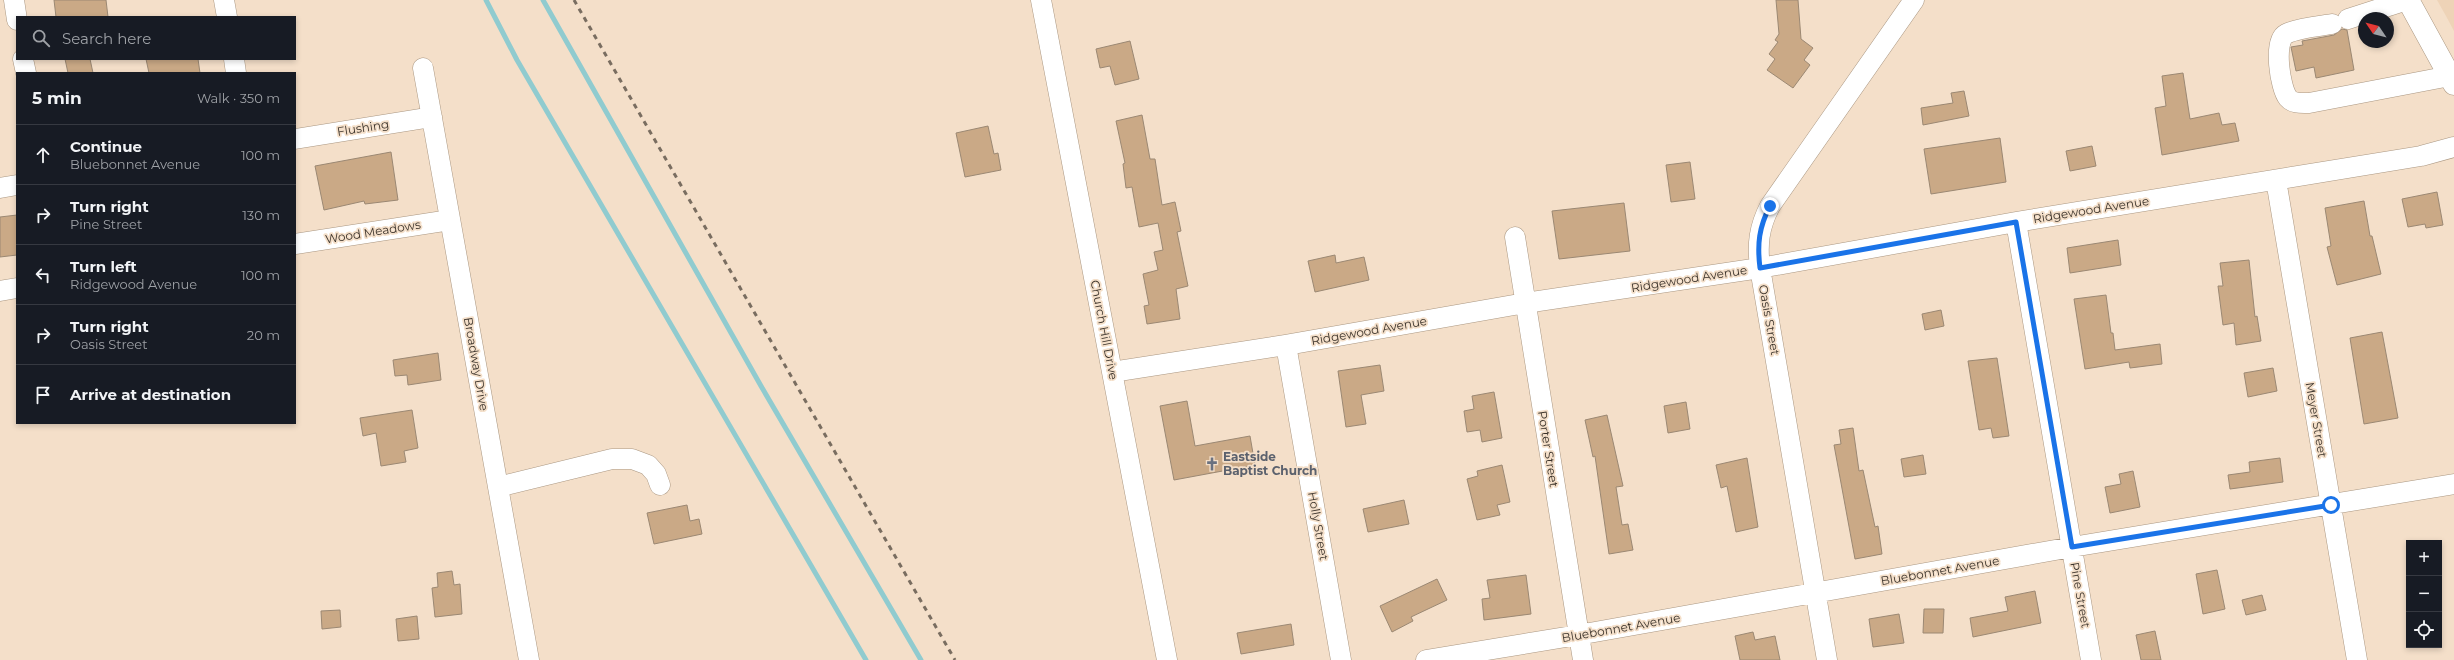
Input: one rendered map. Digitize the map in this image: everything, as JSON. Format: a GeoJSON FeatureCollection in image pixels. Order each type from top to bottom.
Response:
{"type":"FeatureCollection","features":[{"type":"Feature","properties":{"kind":"main road"},"geometry":{"type":"LineString","coordinates":[[2408,0],[2452,80]]}},
{"type":"Feature","properties":{"kind":"street"},"geometry":{"type":"LineString","coordinates":[[14,0],[16,16]]}},
{"type":"Feature","properties":{"kind":"street"},"geometry":{"type":"LineString","coordinates":[[224,0],[227,16]]}},
{"type":"Feature","properties":{"kind":"street","name":"Church Hill Drive"},"geometry":{"type":"LineString","coordinates":[[1041,0],[1167,660]]}},
{"type":"Feature","properties":{"kind":"street","name":"Oasis Street"},"geometry":{"type":"LineString","coordinates":[[1828,660],[1760,268],[1758,239],[1762,221],[1770,206],[1914,0]]}},
{"type":"Feature","properties":{"kind":"street"},"geometry":{"type":"LineString","coordinates":[[2408,0],[2340,22],[2286,34],[2280,42],[2278,55],[2284,87],[2288,98],[2294,102],[2309,103],[2452,80]]}},
{"type":"Feature","properties":{"kind":"street"},"geometry":{"type":"LineString","coordinates":[[23,60],[26,72]]}},
{"type":"Feature","properties":{"kind":"street"},"geometry":{"type":"LineString","coordinates":[[234,60],[236,72]]}},
{"type":"Feature","properties":{"kind":"street","name":"Broadway Drive"},"geometry":{"type":"LineString","coordinates":[[423,68],[529,660]]}},
{"type":"Feature","properties":{"kind":"street","name":"Flushing"},"geometry":{"type":"LineString","coordinates":[[296,139],[432,117]]}},
{"type":"Feature","properties":{"kind":"street","name":"Ridgewood Avenue"},"geometry":{"type":"LineString","coordinates":[[1112,372],[1286,345],[1525,303],[1760,268],[2016,222],[2421,156],[2454,147]]}},
{"type":"Feature","properties":{"kind":"street","name":"Meyer Street"},"geometry":{"type":"LineString","coordinates":[[2276,180],[2357,660]]}},
{"type":"Feature","properties":{"kind":"street"},"geometry":{"type":"LineString","coordinates":[[0,188],[16,185]]}},
{"type":"Feature","properties":{"kind":"street","name":"Wood Meadows"},"geometry":{"type":"LineString","coordinates":[[296,244],[450,220]]}},
{"type":"Feature","properties":{"kind":"street","name":"Pine Street"},"geometry":{"type":"LineString","coordinates":[[2016,222],[2091,660]]}},
{"type":"Feature","properties":{"kind":"street","name":"Porter Street"},"geometry":{"type":"LineString","coordinates":[[1515,237],[1583,660]]}},
{"type":"Feature","properties":{"kind":"street"},"geometry":{"type":"LineString","coordinates":[[0,291],[16,288]]}},
{"type":"Feature","properties":{"kind":"street","name":"Holly Street"},"geometry":{"type":"LineString","coordinates":[[1286,345],[1341,660]]}},
{"type":"Feature","properties":{"kind":"street"},"geometry":{"type":"LineString","coordinates":[[498,487],[612,459],[632,459],[648,465],[656,474],[660,485]]}},
{"type":"Feature","properties":{"kind":"street","name":"Bluebonnet Avenue"},"geometry":{"type":"LineString","coordinates":[[1426,660],[1816,594],[2072,547],[2454,484]]}},
{"type":"Feature","properties":{"kind":"shaded area"},"geometry":{"type":"Polygon","coordinates":[[[2437,0],[2454,0],[2454,31],[2446,16],[2437,0]]]}},
{"type":"Feature","properties":{"kind":"building"},"geometry":{"type":"Polygon","coordinates":[[[54,0],[106,0],[108,16],[56,16],[54,0]]]}},
{"type":"Feature","properties":{"kind":"building"},"geometry":{"type":"Polygon","coordinates":[[[1776,0],[1798,0],[1801,39],[1813,48],[1804,60],[1810,65],[1793,88],[1767,70],[1775,59],[1769,54],[1778,42],[1775,40],[1779,34],[1776,0]]]}},
{"type":"Feature","properties":{"kind":"building"},"geometry":{"type":"Polygon","coordinates":[[[2342,29],[2347,30],[2354,70],[2316,78],[2314,67],[2296,71],[2291,47],[2303,45],[2302,41],[2334,35],[2342,29]]]}},
{"type":"Feature","properties":{"kind":"building"},"geometry":{"type":"Polygon","coordinates":[[[1130,41],[1139,79],[1115,85],[1110,66],[1100,68],[1096,49],[1130,41]]]}},
{"type":"Feature","properties":{"kind":"building"},"geometry":{"type":"Polygon","coordinates":[[[65,60],[90,60],[93,72],[68,72],[65,60]]]}},
{"type":"Feature","properties":{"kind":"building"},"geometry":{"type":"Polygon","coordinates":[[[146,60],[198,60],[200,72],[149,72],[146,60]]]}},
{"type":"Feature","properties":{"kind":"building"},"geometry":{"type":"Polygon","coordinates":[[[2183,73],[2190,119],[2219,113],[2222,125],[2235,123],[2239,141],[2162,155],[2155,108],[2166,106],[2162,76],[2183,73]]]}},
{"type":"Feature","properties":{"kind":"building"},"geometry":{"type":"Polygon","coordinates":[[[1964,91],[1969,116],[1923,125],[1921,108],[1953,103],[1951,93],[1964,91]]]}},
{"type":"Feature","properties":{"kind":"building"},"geometry":{"type":"Polygon","coordinates":[[[1142,115],[1150,159],[1155,159],[1162,205],[1175,202],[1181,231],[1177,232],[1188,286],[1176,289],[1180,319],[1147,324],[1144,306],[1149,305],[1143,274],[1158,270],[1154,252],[1163,250],[1158,223],[1139,227],[1132,187],[1126,188],[1123,164],[1125,163],[1116,121],[1142,115]]]}},
{"type":"Feature","properties":{"kind":"building"},"geometry":{"type":"Polygon","coordinates":[[[988,126],[994,154],[998,153],[1001,170],[965,177],[956,133],[988,126]]]}},
{"type":"Feature","properties":{"kind":"building"},"geometry":{"type":"Polygon","coordinates":[[[2000,138],[2006,182],[1931,194],[1924,149],[2000,138]]]}},
{"type":"Feature","properties":{"kind":"building"},"geometry":{"type":"Polygon","coordinates":[[[2092,146],[2096,166],[2070,171],[2066,151],[2092,146]]]}},
{"type":"Feature","properties":{"kind":"building"},"geometry":{"type":"Polygon","coordinates":[[[391,152],[398,200],[365,204],[364,201],[324,210],[315,166],[391,152]]]}},
{"type":"Feature","properties":{"kind":"building"},"geometry":{"type":"Polygon","coordinates":[[[1690,162],[1695,199],[1671,202],[1666,165],[1690,162]]]}},
{"type":"Feature","properties":{"kind":"building"},"geometry":{"type":"Polygon","coordinates":[[[2437,192],[2443,225],[2426,228],[2425,224],[2408,227],[2402,199],[2437,192]]]}},
{"type":"Feature","properties":{"kind":"building"},"geometry":{"type":"Polygon","coordinates":[[[2364,201],[2370,236],[2372,236],[2381,274],[2337,285],[2327,247],[2331,246],[2325,208],[2364,201]]]}},
{"type":"Feature","properties":{"kind":"building"},"geometry":{"type":"Polygon","coordinates":[[[1624,203],[1630,251],[1559,259],[1552,211],[1624,203]]]}},
{"type":"Feature","properties":{"kind":"building"},"geometry":{"type":"Polygon","coordinates":[[[16,215],[16,255],[0,257],[0,217],[16,215]]]}},
{"type":"Feature","properties":{"kind":"building"},"geometry":{"type":"Polygon","coordinates":[[[2118,240],[2121,265],[2070,273],[2067,248],[2118,240]]]}},
{"type":"Feature","properties":{"kind":"building"},"geometry":{"type":"Polygon","coordinates":[[[1335,255],[1336,263],[1364,257],[1369,280],[1315,292],[1308,261],[1335,255]]]}},
{"type":"Feature","properties":{"kind":"building"},"geometry":{"type":"Polygon","coordinates":[[[2249,260],[2255,317],[2257,316],[2261,341],[2236,345],[2234,323],[2223,325],[2218,286],[2223,286],[2220,263],[2249,260]]]}},
{"type":"Feature","properties":{"kind":"building"},"geometry":{"type":"Polygon","coordinates":[[[2106,295],[2111,333],[2113,333],[2115,350],[2160,344],[2162,364],[2130,368],[2129,362],[2085,369],[2074,299],[2106,295]]]}},
{"type":"Feature","properties":{"kind":"building"},"geometry":{"type":"Polygon","coordinates":[[[1941,310],[1944,326],[1925,330],[1922,314],[1941,310]]]}},
{"type":"Feature","properties":{"kind":"building"},"geometry":{"type":"Polygon","coordinates":[[[2382,332],[2398,418],[2364,424],[2350,338],[2382,332]]]}},
{"type":"Feature","properties":{"kind":"building"},"geometry":{"type":"Polygon","coordinates":[[[438,353],[441,380],[408,385],[407,375],[395,376],[393,360],[438,353]]]}},
{"type":"Feature","properties":{"kind":"building"},"geometry":{"type":"Polygon","coordinates":[[[1997,358],[2009,436],[1993,438],[1991,428],[1979,430],[1968,361],[1997,358]]]}},
{"type":"Feature","properties":{"kind":"building"},"geometry":{"type":"Polygon","coordinates":[[[1380,365],[1384,391],[1361,395],[1366,424],[1346,427],[1338,371],[1380,365]]]}},
{"type":"Feature","properties":{"kind":"building"},"geometry":{"type":"Polygon","coordinates":[[[2273,368],[2277,391],[2248,397],[2244,373],[2273,368]]]}},
{"type":"Feature","properties":{"kind":"building"},"geometry":{"type":"Polygon","coordinates":[[[1494,392],[1502,438],[1482,442],[1480,430],[1467,432],[1464,411],[1474,409],[1472,396],[1494,392]]]}},
{"type":"Feature","properties":{"kind":"building"},"geometry":{"type":"Polygon","coordinates":[[[1187,401],[1195,446],[1250,436],[1255,465],[1174,480],[1160,406],[1187,401]]]}},
{"type":"Feature","properties":{"kind":"building"},"geometry":{"type":"Polygon","coordinates":[[[1686,402],[1690,429],[1668,433],[1664,406],[1686,402]]]}},
{"type":"Feature","properties":{"kind":"building"},"geometry":{"type":"Polygon","coordinates":[[[412,410],[418,448],[404,451],[406,462],[381,466],[376,433],[363,436],[360,418],[412,410]]]}},
{"type":"Feature","properties":{"kind":"building"},"geometry":{"type":"Polygon","coordinates":[[[1607,415],[1623,486],[1616,487],[1622,525],[1628,524],[1633,550],[1609,554],[1595,456],[1593,457],[1585,420],[1607,415]]]}},
{"type":"Feature","properties":{"kind":"building"},"geometry":{"type":"Polygon","coordinates":[[[1853,428],[1859,471],[1863,470],[1875,527],[1878,526],[1882,554],[1855,559],[1834,445],[1841,444],[1839,430],[1853,428]]]}},
{"type":"Feature","properties":{"kind":"building"},"geometry":{"type":"Polygon","coordinates":[[[1923,455],[1926,474],[1904,477],[1901,459],[1923,455]]]}},
{"type":"Feature","properties":{"kind":"building"},"geometry":{"type":"Polygon","coordinates":[[[1747,458],[1758,527],[1736,532],[1727,486],[1721,488],[1716,465],[1747,458]]]}},
{"type":"Feature","properties":{"kind":"building"},"geometry":{"type":"Polygon","coordinates":[[[2280,458],[2283,482],[2230,489],[2228,475],[2250,472],[2249,462],[2280,458]]]}},
{"type":"Feature","properties":{"kind":"building"},"geometry":{"type":"Polygon","coordinates":[[[1502,465],[1510,502],[1497,505],[1500,515],[1477,520],[1467,479],[1478,476],[1477,471],[1502,465]]]}},
{"type":"Feature","properties":{"kind":"building"},"geometry":{"type":"Polygon","coordinates":[[[2133,471],[2140,507],[2110,513],[2105,487],[2121,484],[2119,474],[2133,471]]]}},
{"type":"Feature","properties":{"kind":"building"},"geometry":{"type":"Polygon","coordinates":[[[1404,500],[1409,524],[1368,532],[1363,509],[1404,500]]]}},
{"type":"Feature","properties":{"kind":"building"},"geometry":{"type":"Polygon","coordinates":[[[687,505],[690,521],[699,519],[702,534],[654,544],[647,513],[687,505]]]}},
{"type":"Feature","properties":{"kind":"building"},"geometry":{"type":"Polygon","coordinates":[[[2217,570],[2225,609],[2203,614],[2196,574],[2217,570]]]}},
{"type":"Feature","properties":{"kind":"building"},"geometry":{"type":"Polygon","coordinates":[[[452,571],[454,585],[460,584],[462,614],[435,617],[432,588],[438,587],[437,573],[452,571]]]}},
{"type":"Feature","properties":{"kind":"building"},"geometry":{"type":"Polygon","coordinates":[[[1526,575],[1531,614],[1484,620],[1482,599],[1490,598],[1487,580],[1526,575]]]}},
{"type":"Feature","properties":{"kind":"building"},"geometry":{"type":"Polygon","coordinates":[[[1437,579],[1447,600],[1411,617],[1413,621],[1392,632],[1380,606],[1437,579]]]}},
{"type":"Feature","properties":{"kind":"building"},"geometry":{"type":"Polygon","coordinates":[[[2035,591],[2041,623],[1973,637],[1970,618],[2008,611],[2005,597],[2035,591]]]}},
{"type":"Feature","properties":{"kind":"building"},"geometry":{"type":"Polygon","coordinates":[[[2262,595],[2266,610],[2246,615],[2242,600],[2262,595]]]}},
{"type":"Feature","properties":{"kind":"building"},"geometry":{"type":"Polygon","coordinates":[[[1924,609],[1944,609],[1943,633],[1923,633],[1924,609]]]}},
{"type":"Feature","properties":{"kind":"building"},"geometry":{"type":"Polygon","coordinates":[[[340,610],[341,627],[322,629],[321,611],[340,610]]]}},
{"type":"Feature","properties":{"kind":"building"},"geometry":{"type":"Polygon","coordinates":[[[1899,614],[1904,643],[1873,647],[1869,619],[1899,614]]]}},
{"type":"Feature","properties":{"kind":"building"},"geometry":{"type":"Polygon","coordinates":[[[417,616],[419,639],[398,641],[396,619],[417,616]]]}},
{"type":"Feature","properties":{"kind":"building"},"geometry":{"type":"Polygon","coordinates":[[[1291,624],[1294,645],[1241,654],[1237,633],[1291,624]]]}},
{"type":"Feature","properties":{"kind":"building"},"geometry":{"type":"Polygon","coordinates":[[[2155,631],[2161,660],[2141,660],[2136,635],[2155,631]]]}},
{"type":"Feature","properties":{"kind":"building"},"geometry":{"type":"Polygon","coordinates":[[[1753,632],[1755,640],[1775,636],[1780,660],[1740,660],[1735,636],[1753,632]]]}},
{"type":"Feature","properties":{"kind":"waterway"},"geometry":{"type":"LineString","coordinates":[[486,0],[517,60],[866,660]]}},
{"type":"Feature","properties":{"kind":"waterway"},"geometry":{"type":"LineString","coordinates":[[543,0],[761,386],[921,660]]}},
{"type":"Feature","properties":{"kind":"railway"},"geometry":{"type":"LineString","coordinates":[[574,0],[955,660]]}},
{"type":"Feature","properties":{"kind":"place","name":"Eastside Baptist Church"},"geometry":{"type":"Point","coordinates":[1212,464]}},
{"type":"Feature","properties":{"kind":"route"},"geometry":{"type":"LineString","coordinates":[[1770,206],[1762,221],[1758,239],[1760,268],[2016,222],[2072,547],[2331,505]]}}]}
